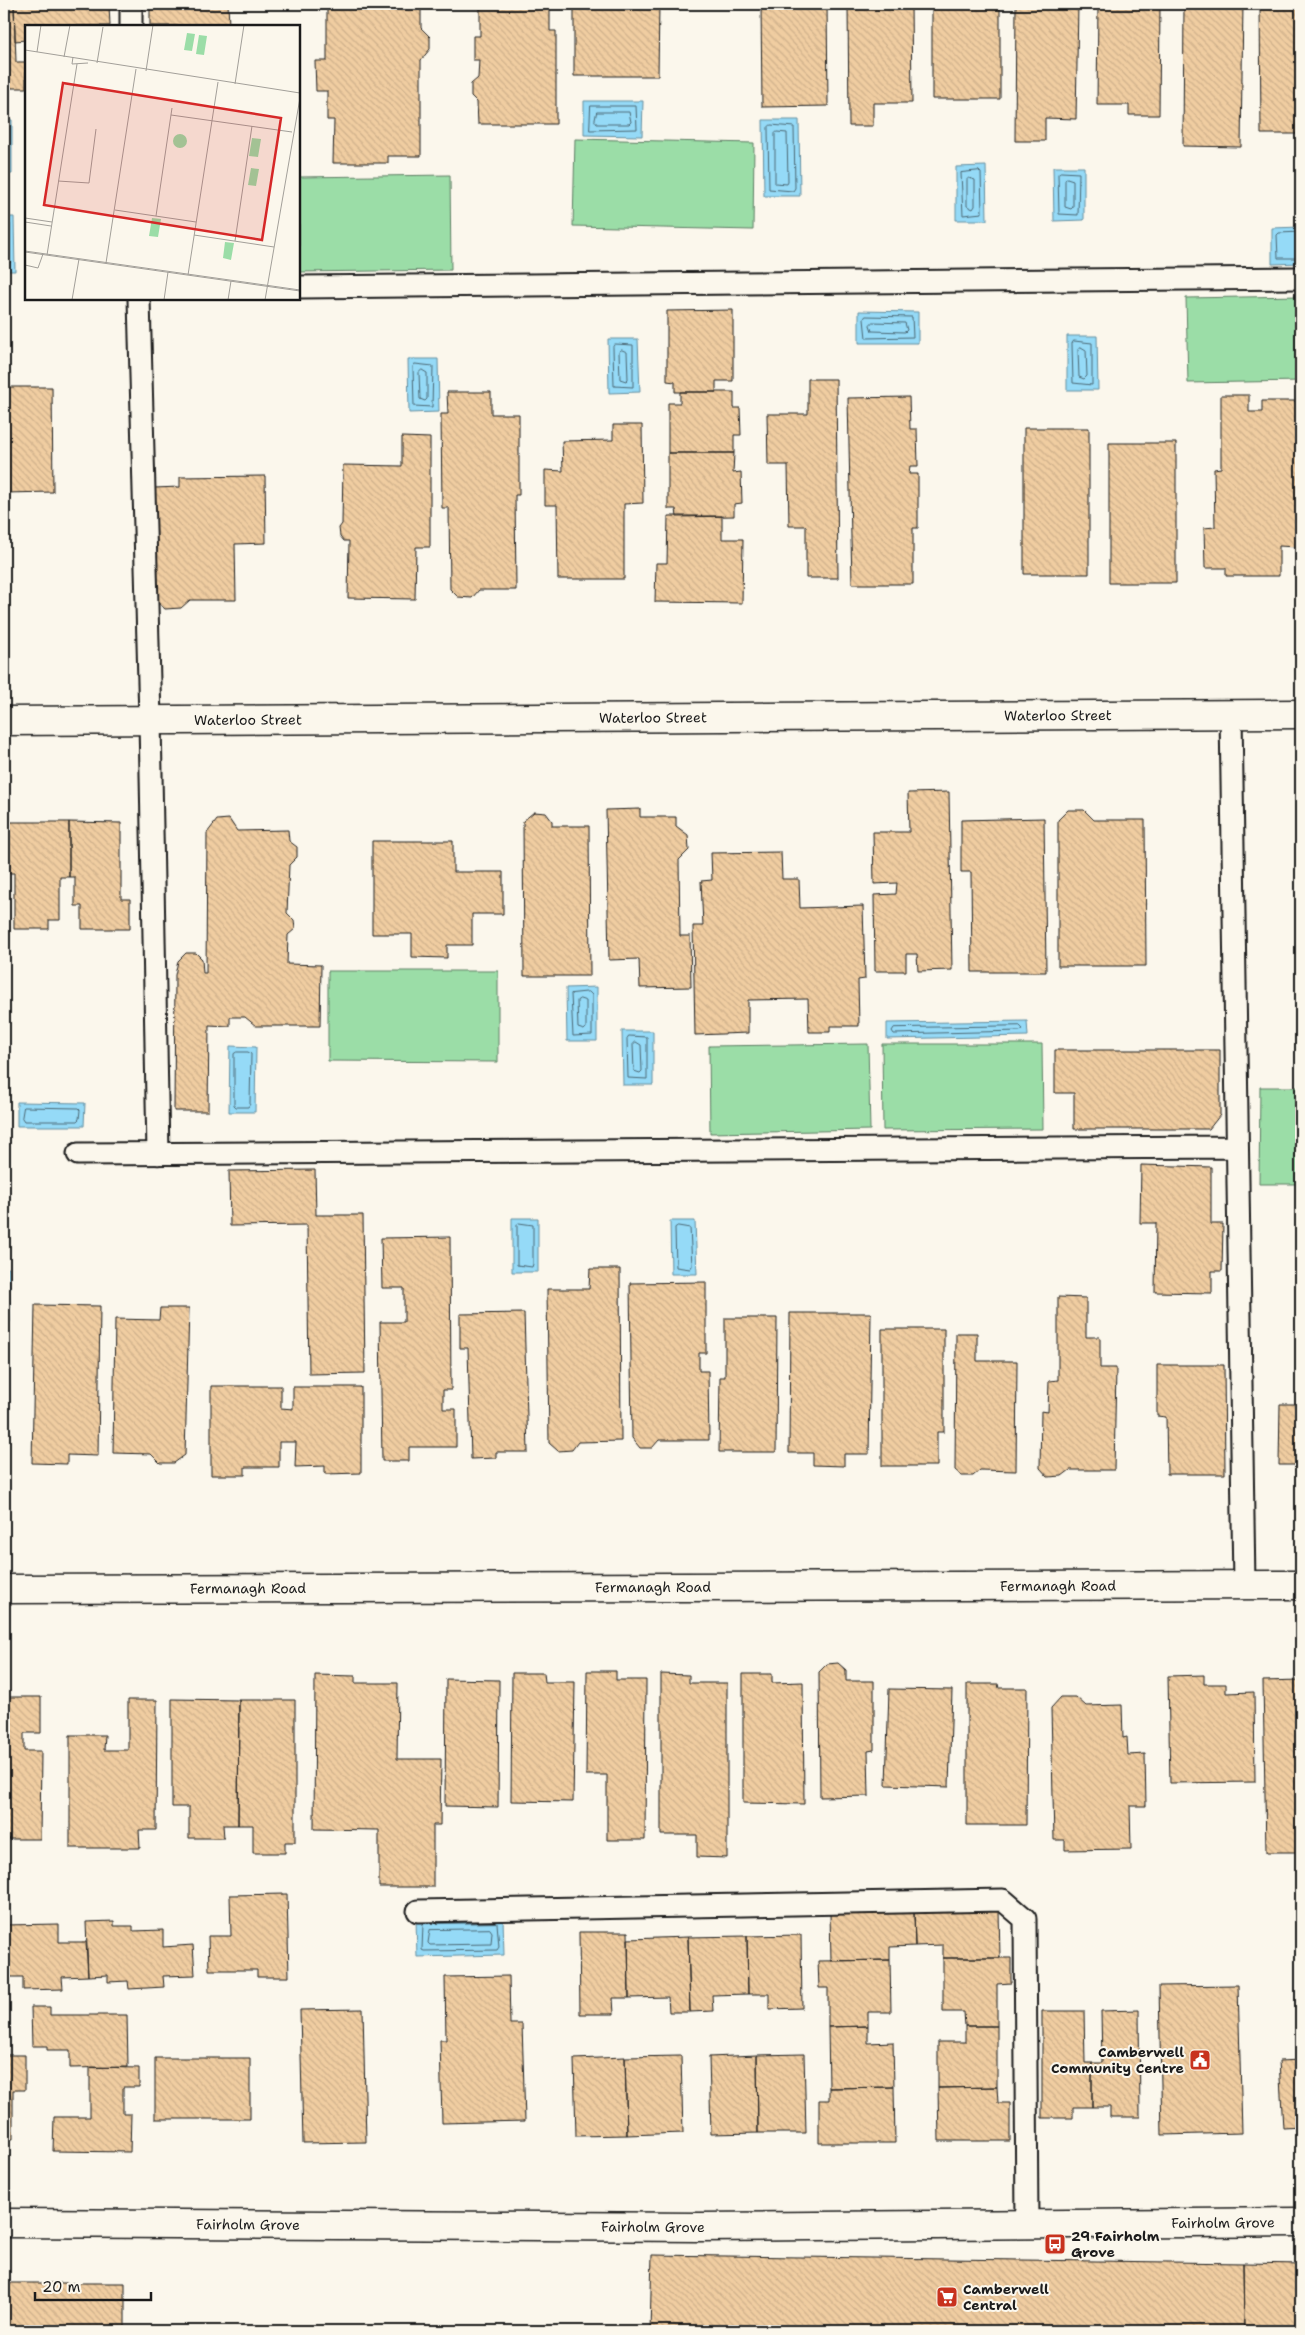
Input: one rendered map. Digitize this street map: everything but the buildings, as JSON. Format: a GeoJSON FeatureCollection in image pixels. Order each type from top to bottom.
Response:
{"type":"FeatureCollection","features":[{"type":"Feature","properties":{"kind":"street","name":"Waterloo Street"},"geometry":{"type":"LineString","coordinates":[[4,721],[1301,714]]}},
{"type":"Feature","properties":{"kind":"street","name":"Fermanagh Road"},"geometry":{"type":"LineString","coordinates":[[4,1589],[1301,1585]]}},
{"type":"Feature","properties":{"kind":"street","name":"Fairholm Grove"},"geometry":{"type":"LineString","coordinates":[[4,2223],[699,2227],[1301,2222]]}},
{"type":"Feature","properties":{"kind":"lane"},"geometry":{"type":"LineString","coordinates":[[131,4],[131,25]]}},
{"type":"Feature","properties":{"kind":"lane"},"geometry":{"type":"LineString","coordinates":[[300,287],[1301,278]]}},
{"type":"Feature","properties":{"kind":"lane"},"geometry":{"type":"LineString","coordinates":[[138,300],[150,720],[158,1154]]}},
{"type":"Feature","properties":{"kind":"lane"},"geometry":{"type":"LineString","coordinates":[[1231,714],[1244,1585]]}},
{"type":"Feature","properties":{"kind":"lane"},"geometry":{"type":"LineString","coordinates":[[78,1154],[1237,1147]]}},
{"type":"Feature","properties":{"kind":"lane"},"geometry":{"type":"LineString","coordinates":[[418,1911],[1003,1900],[1025,1919],[1027,2225]]}},
{"type":"Feature","properties":{"kind":"green space"},"geometry":{"type":"Polygon","coordinates":[[[575,139],[754,143],[753,230],[573,226],[575,139]]]}},
{"type":"Feature","properties":{"kind":"green space"},"geometry":{"type":"Polygon","coordinates":[[[450,175],[451,270],[300,272],[300,177],[450,175]]]}},
{"type":"Feature","properties":{"kind":"green space"},"geometry":{"type":"Polygon","coordinates":[[[1301,296],[1301,381],[1188,383],[1186,298],[1301,296]]]}},
{"type":"Feature","properties":{"kind":"green space"},"geometry":{"type":"Polygon","coordinates":[[[328,971],[498,971],[498,1062],[328,1061],[328,971]]]}},
{"type":"Feature","properties":{"kind":"green space"},"geometry":{"type":"Polygon","coordinates":[[[868,1044],[870,1130],[710,1133],[709,1046],[868,1044]]]}},
{"type":"Feature","properties":{"kind":"green space"},"geometry":{"type":"Polygon","coordinates":[[[882,1044],[1042,1044],[1043,1129],[883,1130],[882,1044]]]}},
{"type":"Feature","properties":{"kind":"green space"},"geometry":{"type":"Polygon","coordinates":[[[1260,1087],[1301,1087],[1301,1184],[1259,1184],[1260,1087]]]}},
{"type":"Feature","properties":{"kind":"water"},"geometry":{"type":"Polygon","coordinates":[[[584,101],[643,101],[642,136],[584,135],[584,101]]]}},
{"type":"Feature","properties":{"kind":"water"},"geometry":{"type":"Polygon","coordinates":[[[4,120],[12,120],[12,174],[4,174],[4,120]]]}},
{"type":"Feature","properties":{"kind":"water"},"geometry":{"type":"Polygon","coordinates":[[[763,120],[799,120],[800,196],[764,196],[763,120]]]}},
{"type":"Feature","properties":{"kind":"water"},"geometry":{"type":"Polygon","coordinates":[[[986,166],[987,220],[956,220],[956,167],[986,166]]]}},
{"type":"Feature","properties":{"kind":"water"},"geometry":{"type":"Polygon","coordinates":[[[1053,167],[1084,167],[1084,220],[1054,221],[1053,167]]]}},
{"type":"Feature","properties":{"kind":"water"},"geometry":{"type":"Polygon","coordinates":[[[4,217],[14,217],[15,271],[4,271],[4,217]]]}},
{"type":"Feature","properties":{"kind":"water"},"geometry":{"type":"Polygon","coordinates":[[[1301,227],[1301,263],[1272,264],[1272,228],[1301,227]]]}},
{"type":"Feature","properties":{"kind":"water"},"geometry":{"type":"Polygon","coordinates":[[[859,311],[918,312],[918,343],[859,343],[859,311]]]}},
{"type":"Feature","properties":{"kind":"water"},"geometry":{"type":"Polygon","coordinates":[[[1067,336],[1097,336],[1098,390],[1067,390],[1067,336]]]}},
{"type":"Feature","properties":{"kind":"water"},"geometry":{"type":"Polygon","coordinates":[[[608,339],[638,339],[640,392],[609,393],[608,339]]]}},
{"type":"Feature","properties":{"kind":"water"},"geometry":{"type":"Polygon","coordinates":[[[408,359],[438,359],[439,412],[409,413],[408,359]]]}},
{"type":"Feature","properties":{"kind":"water"},"geometry":{"type":"Polygon","coordinates":[[[597,987],[597,1041],[567,1041],[566,988],[597,987]]]}},
{"type":"Feature","properties":{"kind":"water"},"geometry":{"type":"Polygon","coordinates":[[[1027,1021],[1028,1036],[887,1039],[887,1023],[1027,1021]]]}},
{"type":"Feature","properties":{"kind":"water"},"geometry":{"type":"Polygon","coordinates":[[[622,1031],[653,1031],[653,1085],[623,1085],[622,1031]]]}},
{"type":"Feature","properties":{"kind":"water"},"geometry":{"type":"Polygon","coordinates":[[[230,1046],[256,1047],[255,1112],[229,1112],[230,1046]]]}},
{"type":"Feature","properties":{"kind":"water"},"geometry":{"type":"Polygon","coordinates":[[[17,1102],[85,1103],[84,1126],[17,1126],[17,1102]]]}},
{"type":"Feature","properties":{"kind":"water"},"geometry":{"type":"Polygon","coordinates":[[[512,1218],[538,1218],[538,1272],[512,1272],[512,1218]]]}},
{"type":"Feature","properties":{"kind":"water"},"geometry":{"type":"Polygon","coordinates":[[[670,1221],[695,1221],[697,1274],[671,1274],[670,1221]]]}},
{"type":"Feature","properties":{"kind":"water"},"geometry":{"type":"Polygon","coordinates":[[[9,1268],[10,1322],[4,1322],[4,1269],[9,1268]]]}},
{"type":"Feature","properties":{"kind":"water"},"geometry":{"type":"Polygon","coordinates":[[[503,1918],[504,1955],[417,1957],[416,1919],[503,1918]]]}},
{"type":"Feature","properties":{"kind":"place","name":"Camberwell Community Centre"},"geometry":{"type":"Point","coordinates":[1200,2060]}},
{"type":"Feature","properties":{"kind":"place","name":"29 Fairholm Grove"},"geometry":{"type":"Point","coordinates":[1055,2244]}},
{"type":"Feature","properties":{"kind":"place","name":"Camberwell Central"},"geometry":{"type":"Point","coordinates":[947,2297]}}]}
